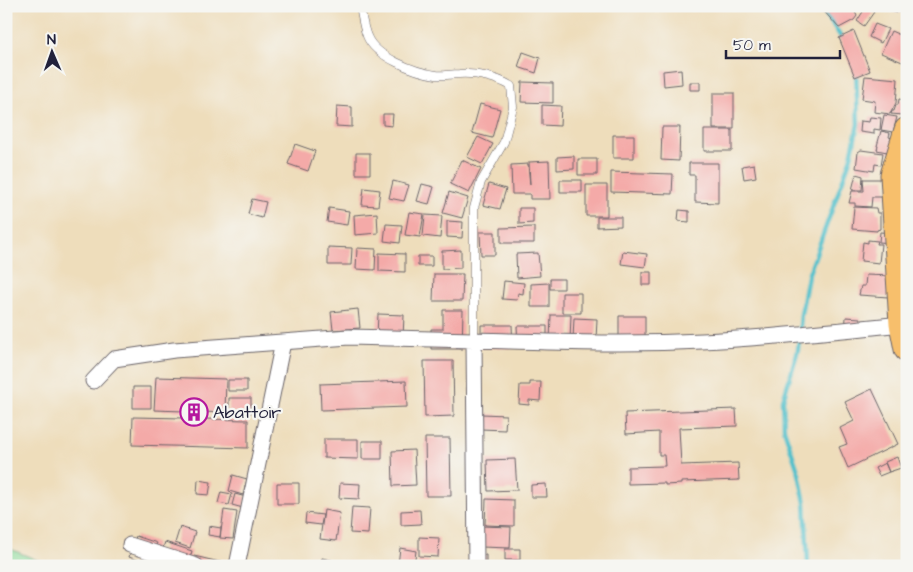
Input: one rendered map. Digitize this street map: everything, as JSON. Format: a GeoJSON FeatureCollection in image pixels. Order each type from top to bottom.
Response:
{"type":"FeatureCollection","features":[{"type":"Feature","properties":{"kind":"main road"},"geometry":{"type":"LineString","coordinates":[[907,130],[893,175],[902,324],[907,349]]}},
{"type":"Feature","properties":{"kind":"street"},"geometry":{"type":"LineString","coordinates":[[93,381],[114,359],[174,350],[349,337],[590,343],[700,341],[817,333],[902,324]]}},
{"type":"Feature","properties":{"kind":"street"},"geometry":{"type":"LineString","coordinates":[[474,340],[476,566]]}},
{"type":"Feature","properties":{"kind":"street"},"geometry":{"type":"LineString","coordinates":[[237,566],[283,342]]}},
{"type":"Feature","properties":{"kind":"street"},"geometry":{"type":"LineString","coordinates":[[130,545],[196,566]]}},
{"type":"Feature","properties":{"kind":"lane"},"geometry":{"type":"LineString","coordinates":[[360,6],[367,38],[377,49],[393,61],[436,75],[462,74],[500,79],[511,86],[513,107],[504,142],[481,182],[474,208],[474,340]]}},
{"type":"Feature","properties":{"kind":"green space"},"geometry":{"type":"Polygon","coordinates":[[[6,547],[51,566],[6,566],[6,547]]]}},
{"type":"Feature","properties":{"kind":"building"},"geometry":{"type":"Polygon","coordinates":[[[824,6],[852,6],[857,16],[854,20],[839,28],[821,8],[824,6]]]}},
{"type":"Feature","properties":{"kind":"building"},"geometry":{"type":"Polygon","coordinates":[[[883,6],[905,6],[901,13],[897,11],[896,13],[883,6]]]}},
{"type":"Feature","properties":{"kind":"building"},"geometry":{"type":"Polygon","coordinates":[[[866,7],[874,12],[864,26],[857,21],[866,7]]]}},
{"type":"Feature","properties":{"kind":"building"},"geometry":{"type":"Polygon","coordinates":[[[875,24],[888,29],[881,43],[869,37],[875,24]]]}},
{"type":"Feature","properties":{"kind":"building"},"geometry":{"type":"Polygon","coordinates":[[[854,31],[870,71],[855,77],[839,38],[854,31]]]}},
{"type":"Feature","properties":{"kind":"building"},"geometry":{"type":"Polygon","coordinates":[[[891,31],[907,38],[907,64],[881,53],[891,31]]]}},
{"type":"Feature","properties":{"kind":"building"},"geometry":{"type":"Polygon","coordinates":[[[523,52],[540,58],[536,73],[518,67],[523,52]]]}},
{"type":"Feature","properties":{"kind":"building"},"geometry":{"type":"Polygon","coordinates":[[[681,69],[682,84],[664,86],[663,71],[681,69]]]}},
{"type":"Feature","properties":{"kind":"building"},"geometry":{"type":"Polygon","coordinates":[[[865,76],[898,79],[896,103],[890,114],[874,112],[875,101],[862,99],[865,76]]]}},
{"type":"Feature","properties":{"kind":"building"},"geometry":{"type":"Polygon","coordinates":[[[522,82],[553,83],[553,103],[521,102],[522,82]]]}},
{"type":"Feature","properties":{"kind":"building"},"geometry":{"type":"Polygon","coordinates":[[[690,82],[700,82],[700,90],[690,90],[690,82]]]}},
{"type":"Feature","properties":{"kind":"building"},"geometry":{"type":"Polygon","coordinates":[[[713,93],[734,93],[734,129],[713,129],[713,93]]]}},
{"type":"Feature","properties":{"kind":"building"},"geometry":{"type":"Polygon","coordinates":[[[899,99],[905,100],[902,115],[891,114],[896,105],[898,105],[899,99]]]}},
{"type":"Feature","properties":{"kind":"building"},"geometry":{"type":"Polygon","coordinates":[[[480,104],[500,109],[492,138],[472,133],[480,104]]]}},
{"type":"Feature","properties":{"kind":"building"},"geometry":{"type":"Polygon","coordinates":[[[542,105],[561,106],[560,126],[542,125],[542,105]]]}},
{"type":"Feature","properties":{"kind":"building"},"geometry":{"type":"Polygon","coordinates":[[[337,106],[352,107],[352,127],[336,126],[337,106]]]}},
{"type":"Feature","properties":{"kind":"building"},"geometry":{"type":"Polygon","coordinates":[[[383,114],[393,114],[392,126],[383,125],[383,114]]]}},
{"type":"Feature","properties":{"kind":"building"},"geometry":{"type":"Polygon","coordinates":[[[884,115],[897,117],[893,132],[881,130],[884,115]]]}},
{"type":"Feature","properties":{"kind":"building"},"geometry":{"type":"Polygon","coordinates":[[[870,117],[881,118],[880,130],[874,129],[874,134],[860,132],[861,121],[869,122],[870,117]]]}},
{"type":"Feature","properties":{"kind":"building"},"geometry":{"type":"Polygon","coordinates":[[[662,127],[680,127],[679,161],[661,160],[662,127]]]}},
{"type":"Feature","properties":{"kind":"building"},"geometry":{"type":"Polygon","coordinates":[[[704,130],[732,130],[732,151],[704,151],[704,130]]]}},
{"type":"Feature","properties":{"kind":"building"},"geometry":{"type":"Polygon","coordinates":[[[881,131],[890,133],[889,137],[895,139],[892,153],[877,150],[881,131]]]}},
{"type":"Feature","properties":{"kind":"building"},"geometry":{"type":"Polygon","coordinates":[[[613,135],[634,135],[634,158],[613,158],[613,135]]]}},
{"type":"Feature","properties":{"kind":"building"},"geometry":{"type":"Polygon","coordinates":[[[478,137],[493,144],[482,164],[467,157],[478,137]]]}},
{"type":"Feature","properties":{"kind":"building"},"geometry":{"type":"Polygon","coordinates":[[[295,144],[315,151],[308,171],[288,164],[295,144]]]}},
{"type":"Feature","properties":{"kind":"building"},"geometry":{"type":"Polygon","coordinates":[[[861,150],[883,153],[881,165],[875,164],[874,171],[856,168],[858,152],[861,150]]]}},
{"type":"Feature","properties":{"kind":"building"},"geometry":{"type":"Polygon","coordinates":[[[356,153],[370,153],[370,174],[356,174],[356,153]]]}},
{"type":"Feature","properties":{"kind":"building"},"geometry":{"type":"Polygon","coordinates":[[[574,156],[574,169],[557,170],[557,157],[574,156]]]}},
{"type":"Feature","properties":{"kind":"building"},"geometry":{"type":"Polygon","coordinates":[[[578,159],[597,159],[597,175],[578,175],[578,159]]]}},
{"type":"Feature","properties":{"kind":"building"},"geometry":{"type":"Polygon","coordinates":[[[462,160],[481,169],[469,193],[450,184],[462,160]]]}},
{"type":"Feature","properties":{"kind":"building"},"geometry":{"type":"Polygon","coordinates":[[[549,161],[550,199],[530,199],[530,194],[512,194],[511,165],[528,164],[530,185],[529,162],[549,161]]]}},
{"type":"Feature","properties":{"kind":"building"},"geometry":{"type":"Polygon","coordinates":[[[689,163],[718,163],[718,203],[695,202],[695,175],[689,175],[689,163]]]}},
{"type":"Feature","properties":{"kind":"building"},"geometry":{"type":"Polygon","coordinates":[[[754,164],[756,177],[744,179],[742,166],[754,164]]]}},
{"type":"Feature","properties":{"kind":"building"},"geometry":{"type":"Polygon","coordinates":[[[611,172],[673,174],[672,194],[611,192],[611,172]]]}},
{"type":"Feature","properties":{"kind":"building"},"geometry":{"type":"Polygon","coordinates":[[[856,174],[863,176],[862,190],[852,190],[856,174]]]}},
{"type":"Feature","properties":{"kind":"building"},"geometry":{"type":"Polygon","coordinates":[[[863,179],[885,179],[886,197],[872,197],[871,207],[855,206],[855,203],[849,203],[852,191],[864,191],[863,179]]]}},
{"type":"Feature","properties":{"kind":"building"},"geometry":{"type":"Polygon","coordinates":[[[560,180],[582,180],[582,192],[560,192],[560,180]]]}},
{"type":"Feature","properties":{"kind":"building"},"geometry":{"type":"Polygon","coordinates":[[[393,181],[409,185],[404,201],[389,198],[393,181]]]}},
{"type":"Feature","properties":{"kind":"building"},"geometry":{"type":"Polygon","coordinates":[[[422,184],[434,187],[429,204],[417,201],[422,184]]]}},
{"type":"Feature","properties":{"kind":"building"},"geometry":{"type":"Polygon","coordinates":[[[489,184],[506,189],[500,209],[483,205],[489,184]]]}},
{"type":"Feature","properties":{"kind":"building"},"geometry":{"type":"Polygon","coordinates":[[[586,185],[607,185],[607,216],[586,216],[586,185]]]}},
{"type":"Feature","properties":{"kind":"building"},"geometry":{"type":"Polygon","coordinates":[[[364,188],[380,190],[378,206],[362,205],[364,188]]]}},
{"type":"Feature","properties":{"kind":"building"},"geometry":{"type":"Polygon","coordinates":[[[449,192],[468,198],[462,218],[443,213],[449,192]]]}},
{"type":"Feature","properties":{"kind":"building"},"geometry":{"type":"Polygon","coordinates":[[[252,199],[266,202],[262,218],[248,214],[252,199]]]}},
{"type":"Feature","properties":{"kind":"building"},"geometry":{"type":"Polygon","coordinates":[[[854,207],[876,208],[877,213],[880,213],[880,229],[877,231],[852,229],[854,207]]]}},
{"type":"Feature","properties":{"kind":"building"},"geometry":{"type":"Polygon","coordinates":[[[329,208],[349,211],[347,225],[327,222],[329,208]]]}},
{"type":"Feature","properties":{"kind":"building"},"geometry":{"type":"Polygon","coordinates":[[[519,208],[533,208],[533,223],[519,224],[519,208]]]}},
{"type":"Feature","properties":{"kind":"building"},"geometry":{"type":"Polygon","coordinates":[[[679,210],[689,211],[689,222],[678,221],[679,210]]]}},
{"type":"Feature","properties":{"kind":"building"},"geometry":{"type":"Polygon","coordinates":[[[409,212],[424,214],[420,237],[405,235],[409,212]]]}},
{"type":"Feature","properties":{"kind":"building"},"geometry":{"type":"Polygon","coordinates":[[[377,213],[378,233],[355,235],[354,215],[377,213]]]}},
{"type":"Feature","properties":{"kind":"building"},"geometry":{"type":"Polygon","coordinates":[[[425,215],[442,216],[440,238],[423,236],[425,215]]]}},
{"type":"Feature","properties":{"kind":"building"},"geometry":{"type":"Polygon","coordinates":[[[597,217],[621,217],[621,226],[597,227],[597,217]]]}},
{"type":"Feature","properties":{"kind":"building"},"geometry":{"type":"Polygon","coordinates":[[[447,221],[463,222],[462,238],[447,237],[447,221]]]}},
{"type":"Feature","properties":{"kind":"building"},"geometry":{"type":"Polygon","coordinates":[[[386,224],[402,225],[400,243],[384,241],[386,224]]]}},
{"type":"Feature","properties":{"kind":"building"},"geometry":{"type":"Polygon","coordinates":[[[534,227],[534,243],[501,243],[501,228],[534,227]]]}},
{"type":"Feature","properties":{"kind":"building"},"geometry":{"type":"Polygon","coordinates":[[[480,232],[495,232],[495,255],[481,255],[480,232]]]}},
{"type":"Feature","properties":{"kind":"building"},"geometry":{"type":"Polygon","coordinates":[[[880,232],[892,233],[892,243],[879,242],[880,232]]]}},
{"type":"Feature","properties":{"kind":"building"},"geometry":{"type":"Polygon","coordinates":[[[868,240],[878,241],[877,244],[881,244],[879,263],[861,261],[863,242],[868,243],[868,240]]]}},
{"type":"Feature","properties":{"kind":"building"},"geometry":{"type":"Polygon","coordinates":[[[328,247],[352,248],[351,265],[328,265],[328,247]]]}},
{"type":"Feature","properties":{"kind":"building"},"geometry":{"type":"Polygon","coordinates":[[[357,248],[376,249],[375,270],[356,269],[357,248]]]}},
{"type":"Feature","properties":{"kind":"building"},"geometry":{"type":"Polygon","coordinates":[[[461,250],[461,268],[442,269],[442,251],[461,250]]]}},
{"type":"Feature","properties":{"kind":"building"},"geometry":{"type":"Polygon","coordinates":[[[623,251],[647,254],[645,267],[621,264],[623,251]]]}},
{"type":"Feature","properties":{"kind":"building"},"geometry":{"type":"Polygon","coordinates":[[[379,253],[405,254],[405,272],[379,271],[379,253]]]}},
{"type":"Feature","properties":{"kind":"building"},"geometry":{"type":"Polygon","coordinates":[[[538,253],[540,276],[517,278],[516,254],[538,253]]]}},
{"type":"Feature","properties":{"kind":"building"},"geometry":{"type":"Polygon","coordinates":[[[418,256],[432,256],[432,266],[418,266],[418,256]]]}},
{"type":"Feature","properties":{"kind":"building"},"geometry":{"type":"Polygon","coordinates":[[[642,272],[651,272],[651,285],[642,285],[642,272]]]}},
{"type":"Feature","properties":{"kind":"building"},"geometry":{"type":"Polygon","coordinates":[[[434,274],[463,274],[462,301],[433,301],[434,274]]]}},
{"type":"Feature","properties":{"kind":"building"},"geometry":{"type":"Polygon","coordinates":[[[866,275],[890,276],[888,297],[859,295],[861,286],[865,286],[866,275]]]}},
{"type":"Feature","properties":{"kind":"building"},"geometry":{"type":"Polygon","coordinates":[[[550,279],[564,279],[564,289],[550,289],[550,279]]]}},
{"type":"Feature","properties":{"kind":"building"},"geometry":{"type":"Polygon","coordinates":[[[504,281],[524,283],[523,294],[518,293],[517,300],[502,299],[504,281]]]}},
{"type":"Feature","properties":{"kind":"building"},"geometry":{"type":"Polygon","coordinates":[[[549,283],[549,307],[531,307],[531,284],[549,283]]]}},
{"type":"Feature","properties":{"kind":"building"},"geometry":{"type":"Polygon","coordinates":[[[562,293],[581,293],[581,313],[562,313],[562,293]]]}},
{"type":"Feature","properties":{"kind":"building"},"geometry":{"type":"Polygon","coordinates":[[[358,309],[360,328],[333,330],[331,312],[358,309]]]}},
{"type":"Feature","properties":{"kind":"building"},"geometry":{"type":"Polygon","coordinates":[[[443,310],[463,310],[462,349],[431,349],[431,329],[443,329],[443,310]]]}},
{"type":"Feature","properties":{"kind":"building"},"geometry":{"type":"Polygon","coordinates":[[[378,314],[404,315],[403,338],[377,336],[378,314]]]}},
{"type":"Feature","properties":{"kind":"building"},"geometry":{"type":"Polygon","coordinates":[[[551,315],[571,315],[570,341],[550,341],[551,315]]]}},
{"type":"Feature","properties":{"kind":"building"},"geometry":{"type":"Polygon","coordinates":[[[619,316],[645,316],[645,346],[619,346],[619,316]]]}},
{"type":"Feature","properties":{"kind":"building"},"geometry":{"type":"Polygon","coordinates":[[[846,317],[860,318],[859,335],[845,333],[846,317]]]}},
{"type":"Feature","properties":{"kind":"building"},"geometry":{"type":"Polygon","coordinates":[[[574,318],[597,319],[596,340],[573,339],[574,318]]]}},
{"type":"Feature","properties":{"kind":"building"},"geometry":{"type":"Polygon","coordinates":[[[481,325],[512,325],[513,348],[481,348],[481,325]]]}},
{"type":"Feature","properties":{"kind":"building"},"geometry":{"type":"Polygon","coordinates":[[[517,326],[547,326],[547,345],[518,346],[517,326]]]}},
{"type":"Feature","properties":{"kind":"building"},"geometry":{"type":"Polygon","coordinates":[[[424,361],[453,361],[454,416],[425,417],[424,361]]]}},
{"type":"Feature","properties":{"kind":"building","name":"Abattoir"},"geometry":{"type":"Polygon","coordinates":[[[156,377],[226,379],[225,413],[203,412],[203,419],[248,420],[248,448],[132,445],[133,417],[184,418],[184,411],[154,410],[156,377]]]}},
{"type":"Feature","properties":{"kind":"building"},"geometry":{"type":"Polygon","coordinates":[[[228,380],[247,380],[247,391],[228,391],[228,380]]]}},
{"type":"Feature","properties":{"kind":"building"},"geometry":{"type":"Polygon","coordinates":[[[406,381],[407,407],[321,410],[320,384],[406,381]]]}},
{"type":"Feature","properties":{"kind":"building"},"geometry":{"type":"Polygon","coordinates":[[[530,382],[541,382],[540,401],[529,400],[529,405],[519,404],[520,385],[530,385],[530,382]]]}},
{"type":"Feature","properties":{"kind":"building"},"geometry":{"type":"Polygon","coordinates":[[[133,387],[151,387],[151,408],[133,408],[133,387]]]}},
{"type":"Feature","properties":{"kind":"building"},"geometry":{"type":"Polygon","coordinates":[[[872,389],[898,444],[848,468],[839,447],[847,444],[840,428],[854,421],[845,402],[872,389]]]}},
{"type":"Feature","properties":{"kind":"building"},"geometry":{"type":"Polygon","coordinates":[[[229,398],[251,398],[251,413],[229,412],[229,398]]]}},
{"type":"Feature","properties":{"kind":"building"},"geometry":{"type":"Polygon","coordinates":[[[736,409],[737,426],[679,428],[681,465],[738,463],[739,480],[681,482],[681,484],[665,485],[665,483],[628,484],[628,467],[665,466],[664,455],[659,455],[659,432],[626,434],[625,413],[736,409]]]}},
{"type":"Feature","properties":{"kind":"building"},"geometry":{"type":"Polygon","coordinates":[[[482,414],[506,415],[505,430],[481,429],[482,414]]]}},
{"type":"Feature","properties":{"kind":"building"},"geometry":{"type":"Polygon","coordinates":[[[425,438],[450,438],[451,496],[426,496],[425,438]]]}},
{"type":"Feature","properties":{"kind":"building"},"geometry":{"type":"Polygon","coordinates":[[[324,439],[358,439],[358,459],[324,458],[324,439]]]}},
{"type":"Feature","properties":{"kind":"building"},"geometry":{"type":"Polygon","coordinates":[[[362,441],[382,441],[382,459],[362,459],[362,441]]]}},
{"type":"Feature","properties":{"kind":"building"},"geometry":{"type":"Polygon","coordinates":[[[414,450],[416,485],[393,486],[392,451],[414,450]]]}},
{"type":"Feature","properties":{"kind":"building"},"geometry":{"type":"Polygon","coordinates":[[[897,457],[901,468],[889,472],[885,462],[897,457]]]}},
{"type":"Feature","properties":{"kind":"building"},"geometry":{"type":"Polygon","coordinates":[[[515,459],[517,490],[488,491],[487,460],[515,459]]]}},
{"type":"Feature","properties":{"kind":"building"},"geometry":{"type":"Polygon","coordinates":[[[885,463],[889,472],[879,476],[875,468],[885,463]]]}},
{"type":"Feature","properties":{"kind":"building"},"geometry":{"type":"Polygon","coordinates":[[[233,475],[247,479],[243,495],[229,491],[233,475]]]}},
{"type":"Feature","properties":{"kind":"building"},"geometry":{"type":"Polygon","coordinates":[[[198,480],[211,482],[209,495],[197,494],[198,480]]]}},
{"type":"Feature","properties":{"kind":"building"},"geometry":{"type":"Polygon","coordinates":[[[277,483],[299,483],[299,504],[277,504],[277,483]]]}},
{"type":"Feature","properties":{"kind":"building"},"geometry":{"type":"Polygon","coordinates":[[[340,483],[360,484],[359,499],[339,498],[340,483]]]}},
{"type":"Feature","properties":{"kind":"building"},"geometry":{"type":"Polygon","coordinates":[[[546,484],[547,497],[531,497],[531,485],[546,484]]]}},
{"type":"Feature","properties":{"kind":"building"},"geometry":{"type":"Polygon","coordinates":[[[221,492],[232,494],[229,505],[218,503],[221,492]]]}},
{"type":"Feature","properties":{"kind":"building"},"geometry":{"type":"Polygon","coordinates":[[[235,494],[246,497],[243,508],[232,505],[235,494]]]}},
{"type":"Feature","properties":{"kind":"building"},"geometry":{"type":"Polygon","coordinates":[[[486,499],[514,500],[514,526],[485,525],[486,499]]]}},
{"type":"Feature","properties":{"kind":"building"},"geometry":{"type":"Polygon","coordinates":[[[352,507],[370,508],[368,534],[350,533],[352,507]]]}},
{"type":"Feature","properties":{"kind":"building"},"geometry":{"type":"Polygon","coordinates":[[[224,510],[237,512],[233,539],[220,538],[224,510]]]}},
{"type":"Feature","properties":{"kind":"building"},"geometry":{"type":"Polygon","coordinates":[[[324,510],[340,513],[336,541],[320,539],[324,510]]]}},
{"type":"Feature","properties":{"kind":"building"},"geometry":{"type":"Polygon","coordinates":[[[420,510],[421,524],[401,525],[401,511],[420,510]]]}},
{"type":"Feature","properties":{"kind":"building"},"geometry":{"type":"Polygon","coordinates":[[[306,513],[323,515],[321,525],[305,523],[306,513]]]}},
{"type":"Feature","properties":{"kind":"building"},"geometry":{"type":"Polygon","coordinates":[[[209,526],[221,528],[220,537],[208,535],[209,526]]]}},
{"type":"Feature","properties":{"kind":"building"},"geometry":{"type":"Polygon","coordinates":[[[481,526],[511,527],[510,548],[481,547],[481,526]]]}},
{"type":"Feature","properties":{"kind":"building"},"geometry":{"type":"Polygon","coordinates":[[[180,527],[195,532],[190,548],[175,543],[180,527]]]}},
{"type":"Feature","properties":{"kind":"building"},"geometry":{"type":"Polygon","coordinates":[[[136,536],[157,543],[149,564],[129,557],[136,536]]]}},
{"type":"Feature","properties":{"kind":"building"},"geometry":{"type":"Polygon","coordinates":[[[419,537],[439,538],[438,557],[419,556],[419,537]]]}},
{"type":"Feature","properties":{"kind":"building"},"geometry":{"type":"Polygon","coordinates":[[[165,542],[192,551],[188,566],[160,557],[165,542]]]}},
{"type":"Feature","properties":{"kind":"building"},"geometry":{"type":"Polygon","coordinates":[[[400,548],[416,551],[414,566],[398,565],[400,548]]]}},
{"type":"Feature","properties":{"kind":"building"},"geometry":{"type":"Polygon","coordinates":[[[505,549],[520,549],[520,560],[505,560],[505,549]]]}},
{"type":"Feature","properties":{"kind":"building"},"geometry":{"type":"Polygon","coordinates":[[[473,555],[486,555],[486,566],[473,566],[473,555]]]}},
{"type":"Feature","properties":{"kind":"building"},"geometry":{"type":"Polygon","coordinates":[[[194,556],[224,563],[223,566],[191,566],[194,556]]]}},
{"type":"Feature","properties":{"kind":"building"},"geometry":{"type":"Polygon","coordinates":[[[322,558],[339,562],[339,566],[321,566],[322,558]]]}},
{"type":"Feature","properties":{"kind":"building"},"geometry":{"type":"Polygon","coordinates":[[[342,561],[370,565],[370,566],[341,566],[342,561]]]}},
{"type":"Feature","properties":{"kind":"building"},"geometry":{"type":"Polygon","coordinates":[[[418,561],[429,562],[429,566],[418,566],[418,561]]]}},
{"type":"Feature","properties":{"kind":"building"},"geometry":{"type":"Polygon","coordinates":[[[431,563],[443,564],[443,566],[431,566],[431,563]]]}},
{"type":"Feature","properties":{"kind":"waterway"},"geometry":{"type":"LineString","coordinates":[[821,6],[844,42]]}},
{"type":"Feature","properties":{"kind":"waterway"},"geometry":{"type":"LineString","coordinates":[[808,566],[805,503],[799,474],[784,429],[783,400],[798,350],[801,314],[808,276],[851,157],[858,124],[856,72]]}},
{"type":"Feature","properties":{"kind":"place","name":"Abattoir"},"geometry":{"type":"Point","coordinates":[194,412]}}]}
